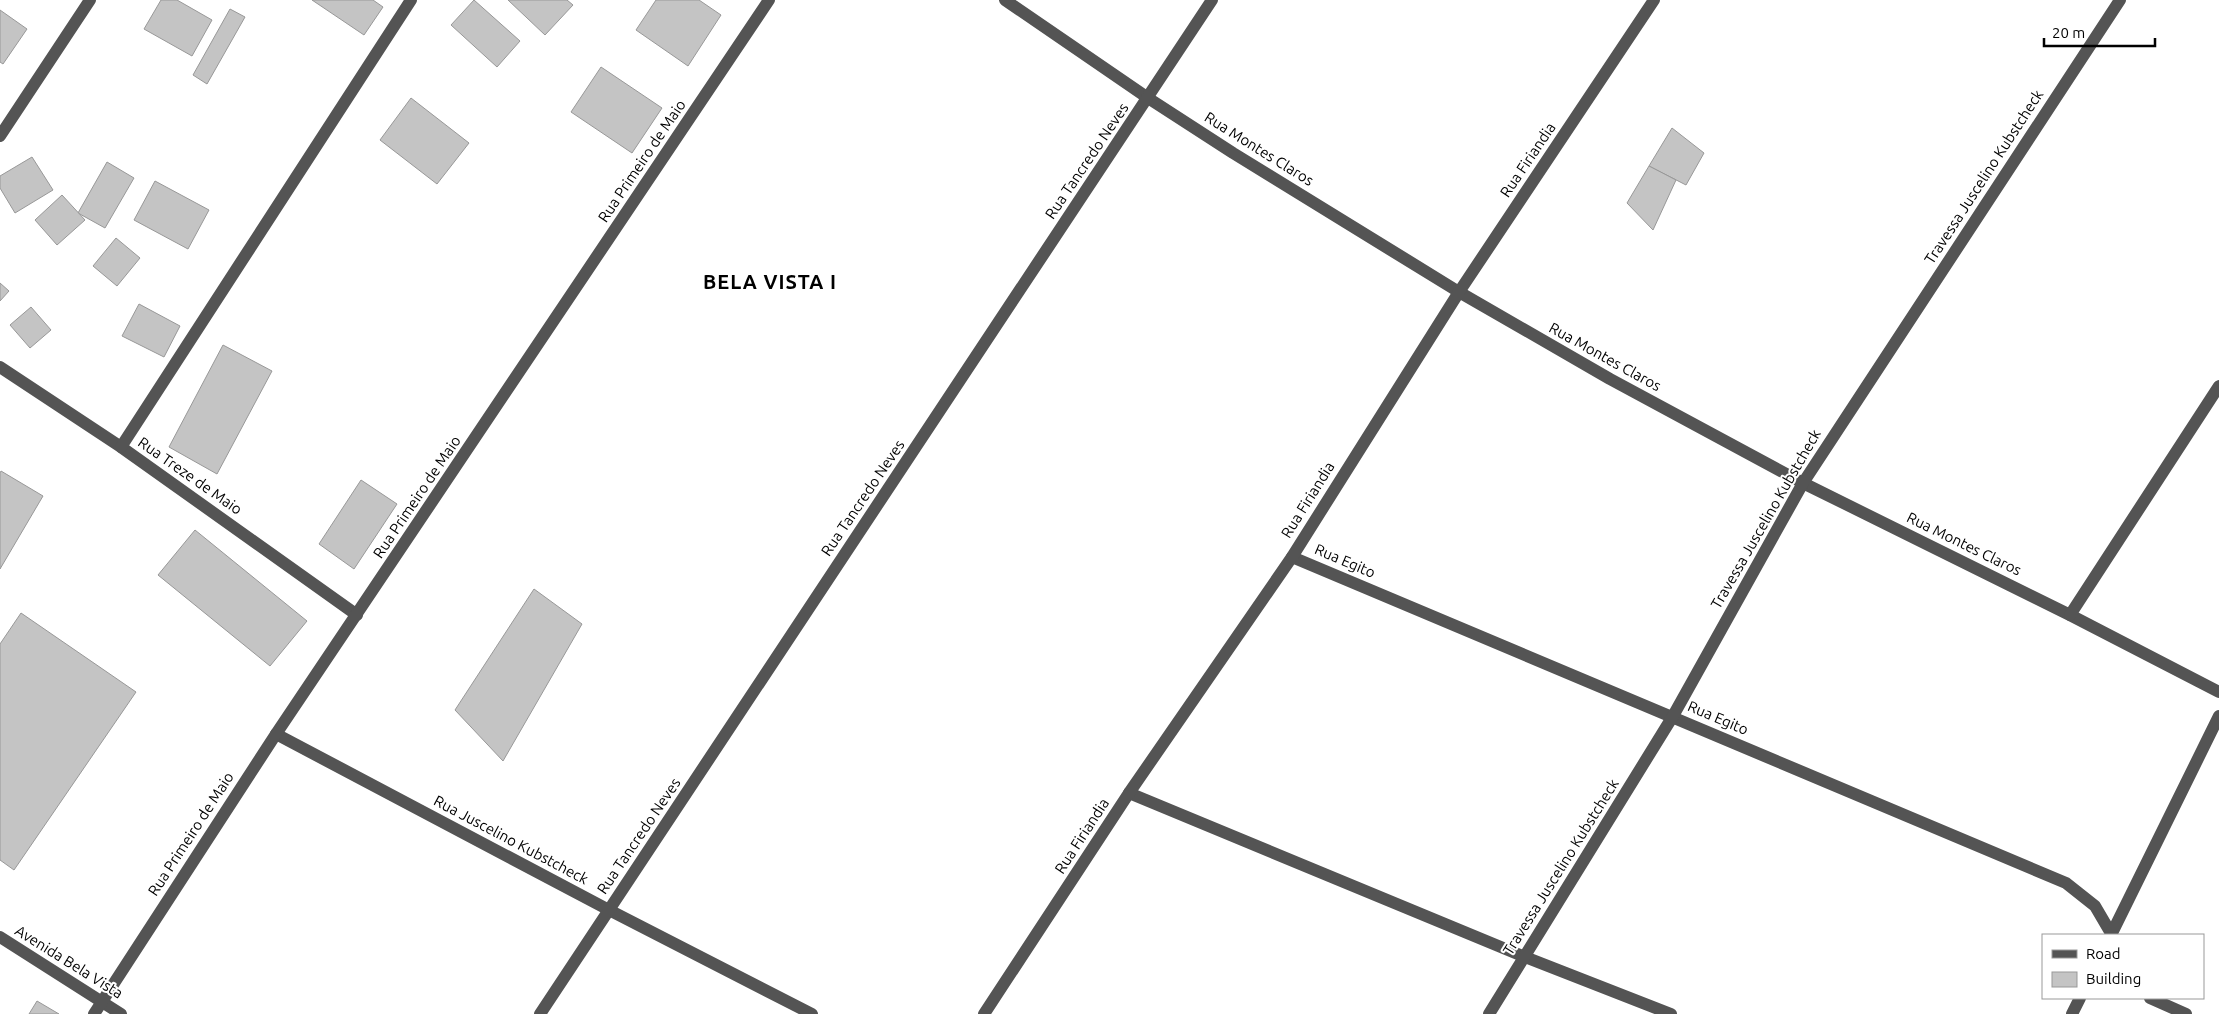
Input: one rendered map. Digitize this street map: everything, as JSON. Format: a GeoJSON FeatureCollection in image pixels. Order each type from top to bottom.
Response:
{"type":"FeatureCollection","features":[{"type":"Feature","properties":{"kind":"street"},"geometry":{"type":"LineString","coordinates":[[0,136],[90,0]]}},
{"type":"Feature","properties":{"kind":"street"},"geometry":{"type":"LineString","coordinates":[[121,447],[411,0]]}},
{"type":"Feature","properties":{"kind":"street","name":"Rua Primeiro de Maio"},"geometry":{"type":"LineString","coordinates":[[94,1014],[276,734],[768,0]]}},
{"type":"Feature","properties":{"kind":"street","name":"Rua Montes Claros"},"geometry":{"type":"LineString","coordinates":[[1005,0],[1148,98],[1459,292],[1610,380],[1803,483],[2070,615],[2219,692]]}},
{"type":"Feature","properties":{"kind":"street","name":"Rua Tancredo Neves"},"geometry":{"type":"LineString","coordinates":[[540,1014],[1212,0]]}},
{"type":"Feature","properties":{"kind":"street","name":"Rua Firiandia"},"geometry":{"type":"LineString","coordinates":[[984,1014],[1129,794],[1292,557],[1459,292],[1654,0]]}},
{"type":"Feature","properties":{"kind":"street","name":"Travessa Juscelino Kubstcheck"},"geometry":{"type":"LineString","coordinates":[[1489,1014],[1673,716],[1803,483],[2120,0]]}},
{"type":"Feature","properties":{"kind":"street","name":"Rua Treze de Maio"},"geometry":{"type":"LineString","coordinates":[[0,367],[121,447],[357,615]]}},
{"type":"Feature","properties":{"kind":"street"},"geometry":{"type":"LineString","coordinates":[[2070,615],[2219,386]]}},
{"type":"Feature","properties":{"kind":"street","name":"Rua Egito"},"geometry":{"type":"LineString","coordinates":[[1292,557],[2066,883],[2095,906],[2111,934]]}},
{"type":"Feature","properties":{"kind":"street"},"geometry":{"type":"LineString","coordinates":[[2112,934],[2219,716]]}},
{"type":"Feature","properties":{"kind":"street","name":"Rua Juscelino Kubstcheck"},"geometry":{"type":"LineString","coordinates":[[276,734],[609,910],[812,1014]]}},
{"type":"Feature","properties":{"kind":"street"},"geometry":{"type":"LineString","coordinates":[[1129,794],[1525,957],[1671,1014]]}},
{"type":"Feature","properties":{"kind":"street","name":"Avenida Bela Vista"},"geometry":{"type":"LineString","coordinates":[[0,937],[121,1014]]}},
{"type":"Feature","properties":{"kind":"street"},"geometry":{"type":"LineString","coordinates":[[2072,1014],[2080,999]]}},
{"type":"Feature","properties":{"kind":"street"},"geometry":{"type":"LineString","coordinates":[[2152,999],[2186,1014]]}},
{"type":"Feature","properties":{"kind":"building"},"geometry":{"type":"Polygon","coordinates":[[[161,0],[177,0],[212,20],[192,56],[144,29],[161,0]]]}},
{"type":"Feature","properties":{"kind":"building"},"geometry":{"type":"Polygon","coordinates":[[[312,0],[373,0],[383,7],[364,35],[312,0]]]}},
{"type":"Feature","properties":{"kind":"building"},"geometry":{"type":"Polygon","coordinates":[[[474,0],[520,41],[497,67],[451,25],[474,0]]]}},
{"type":"Feature","properties":{"kind":"building"},"geometry":{"type":"Polygon","coordinates":[[[508,0],[567,0],[573,5],[545,35],[508,0]]]}},
{"type":"Feature","properties":{"kind":"building"},"geometry":{"type":"Polygon","coordinates":[[[656,0],[699,0],[721,15],[688,66],[636,30],[656,0]]]}},
{"type":"Feature","properties":{"kind":"building"},"geometry":{"type":"Polygon","coordinates":[[[230,9],[245,17],[207,84],[193,75],[230,9]]]}},
{"type":"Feature","properties":{"kind":"building"},"geometry":{"type":"Polygon","coordinates":[[[0,10],[27,29],[3,64],[0,62],[0,10]]]}},
{"type":"Feature","properties":{"kind":"building"},"geometry":{"type":"Polygon","coordinates":[[[601,67],[662,108],[632,153],[571,112],[601,67]]]}},
{"type":"Feature","properties":{"kind":"building"},"geometry":{"type":"Polygon","coordinates":[[[411,98],[469,143],[437,184],[380,140],[411,98]]]}},
{"type":"Feature","properties":{"kind":"building"},"geometry":{"type":"Polygon","coordinates":[[[1672,128],[1704,153],[1686,185],[1649,166],[1672,128]]]}},
{"type":"Feature","properties":{"kind":"building"},"geometry":{"type":"Polygon","coordinates":[[[32,157],[53,190],[15,213],[0,188],[0,176],[32,157]]]}},
{"type":"Feature","properties":{"kind":"building"},"geometry":{"type":"Polygon","coordinates":[[[107,162],[134,178],[105,228],[78,213],[107,162]]]}},
{"type":"Feature","properties":{"kind":"building"},"geometry":{"type":"Polygon","coordinates":[[[1649,166],[1676,180],[1653,230],[1627,203],[1649,166]]]}},
{"type":"Feature","properties":{"kind":"building"},"geometry":{"type":"Polygon","coordinates":[[[155,181],[209,210],[188,249],[134,220],[155,181]]]}},
{"type":"Feature","properties":{"kind":"building"},"geometry":{"type":"Polygon","coordinates":[[[62,195],[85,220],[57,245],[35,220],[62,195]]]}},
{"type":"Feature","properties":{"kind":"building"},"geometry":{"type":"Polygon","coordinates":[[[116,238],[140,258],[117,286],[93,266],[116,238]]]}},
{"type":"Feature","properties":{"kind":"building"},"geometry":{"type":"Polygon","coordinates":[[[0,283],[9,291],[0,301],[0,283]]]}},
{"type":"Feature","properties":{"kind":"building"},"geometry":{"type":"Polygon","coordinates":[[[139,304],[180,326],[164,357],[122,336],[139,304]]]}},
{"type":"Feature","properties":{"kind":"building"},"geometry":{"type":"Polygon","coordinates":[[[31,307],[51,330],[30,348],[10,325],[31,307]]]}},
{"type":"Feature","properties":{"kind":"building"},"geometry":{"type":"Polygon","coordinates":[[[223,345],[272,371],[217,474],[169,447],[223,345]]]}},
{"type":"Feature","properties":{"kind":"building"},"geometry":{"type":"Polygon","coordinates":[[[1,471],[43,496],[0,569],[0,473],[1,471]]]}},
{"type":"Feature","properties":{"kind":"building"},"geometry":{"type":"Polygon","coordinates":[[[361,480],[397,504],[354,569],[319,544],[361,480]]]}},
{"type":"Feature","properties":{"kind":"building"},"geometry":{"type":"Polygon","coordinates":[[[195,530],[307,621],[270,666],[158,575],[195,530]]]}},
{"type":"Feature","properties":{"kind":"building"},"geometry":{"type":"Polygon","coordinates":[[[534,589],[582,624],[503,761],[455,710],[534,589]]]}},
{"type":"Feature","properties":{"kind":"building"},"geometry":{"type":"Polygon","coordinates":[[[21,613],[136,692],[14,870],[0,860],[0,644],[21,613]]]}},
{"type":"Feature","properties":{"kind":"building"},"geometry":{"type":"Polygon","coordinates":[[[37,1001],[59,1014],[29,1014],[37,1001]]]}},
{"type":"Feature","properties":{"kind":"district","name":"BELA VISTA I"},"geometry":{"type":"Point","coordinates":[770,282]}}]}
